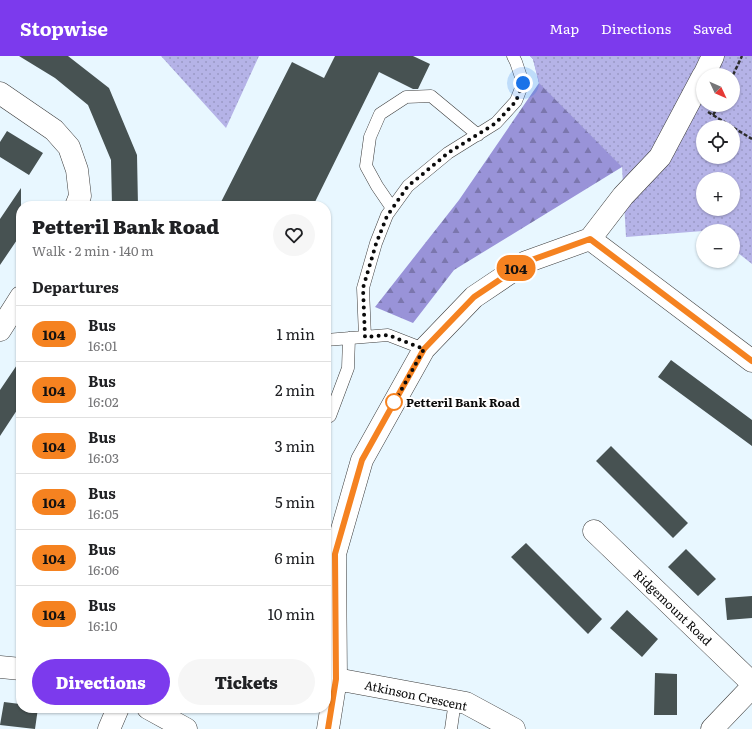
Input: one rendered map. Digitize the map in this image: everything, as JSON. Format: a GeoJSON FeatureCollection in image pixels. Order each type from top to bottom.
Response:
{"type":"FeatureCollection","features":[{"type":"Feature","properties":{"kind":"street"},"geometry":{"type":"LineString","coordinates":[[707,68],[713,56]]}},
{"type":"Feature","properties":{"kind":"street"},"geometry":{"type":"LineString","coordinates":[[331,710],[336,679],[335,554],[362,460],[424,349],[474,297],[526,262],[590,239],[622,196],[660,157],[696,90]]}},
{"type":"Feature","properties":{"kind":"street"},"geometry":{"type":"LineString","coordinates":[[0,93],[54,130],[69,147],[77,170],[80,196],[78,201]]}},
{"type":"Feature","properties":{"kind":"street"},"geometry":{"type":"LineString","coordinates":[[590,239],[752,361]]}},
{"type":"Feature","properties":{"kind":"street"},"geometry":{"type":"LineString","coordinates":[[0,330],[16,305]]}},
{"type":"Feature","properties":{"kind":"street","name":"Ridgemount Road"},"geometry":{"type":"LineString","coordinates":[[594,531],[752,683]]}},
{"type":"Feature","properties":{"kind":"street"},"geometry":{"type":"LineString","coordinates":[[0,668],[16,669]]}},
{"type":"Feature","properties":{"kind":"street","name":"Atkinson Crescent"},"geometry":{"type":"LineString","coordinates":[[336,679],[466,703],[514,729]]}},
{"type":"Feature","properties":{"kind":"street"},"geometry":{"type":"LineString","coordinates":[[712,729],[752,687]]}},
{"type":"Feature","properties":{"kind":"street"},"geometry":{"type":"LineString","coordinates":[[109,729],[116,713]]}},
{"type":"Feature","properties":{"kind":"street"},"geometry":{"type":"LineString","coordinates":[[157,713],[186,729]]}},
{"type":"Feature","properties":{"kind":"street"},"geometry":{"type":"LineString","coordinates":[[328,729],[331,713]]}},
{"type":"Feature","properties":{"kind":"lane"},"geometry":{"type":"LineString","coordinates":[[365,337],[363,288],[376,244],[387,216],[408,186],[448,153],[496,123],[516,101],[523,83],[516,62],[512,56]]}},
{"type":"Feature","properties":{"kind":"lane"},"geometry":{"type":"LineString","coordinates":[[392,208],[366,166],[370,137],[380,114],[406,97],[431,96],[478,135]]}},
{"type":"Feature","properties":{"kind":"lane"},"geometry":{"type":"LineString","coordinates":[[331,340],[388,335],[424,349]]}},
{"type":"Feature","properties":{"kind":"lane"},"geometry":{"type":"LineString","coordinates":[[331,413],[348,368],[349,338]]}},
{"type":"Feature","properties":{"kind":"lane"},"geometry":{"type":"LineString","coordinates":[[451,729],[455,701]]}},
{"type":"Feature","properties":{"kind":"path"},"geometry":{"type":"LineString","coordinates":[[736,68],[742,56]]}},
{"type":"Feature","properties":{"kind":"path"},"geometry":{"type":"LineString","coordinates":[[690,102],[714,114],[752,139]]}},
{"type":"Feature","properties":{"kind":"green space"},"geometry":{"type":"Polygon","coordinates":[[[530,56],[688,56],[622,167],[454,270],[413,323],[375,307],[459,200],[539,83],[533,59],[530,56]]]}},
{"type":"Feature","properties":{"kind":"shaded area"},"geometry":{"type":"Polygon","coordinates":[[[161,56],[259,56],[226,128],[161,56]]]}},
{"type":"Feature","properties":{"kind":"shaded area"},"geometry":{"type":"Polygon","coordinates":[[[530,56],[752,56],[752,264],[740,255],[740,224],[696,224],[696,232],[626,237],[622,167],[539,83],[533,59],[530,56]]]}},
{"type":"Feature","properties":{"kind":"building"},"geometry":{"type":"Polygon","coordinates":[[[19,56],[68,56],[109,88],[137,155],[138,201],[112,201],[111,160],[88,105],[55,78],[19,56]]]}},
{"type":"Feature","properties":{"kind":"building"},"geometry":{"type":"Polygon","coordinates":[[[335,56],[413,56],[430,64],[418,89],[413,89],[379,72],[315,201],[222,201],[292,62],[324,78],[335,56]]]}},
{"type":"Feature","properties":{"kind":"building"},"geometry":{"type":"Polygon","coordinates":[[[7,131],[43,153],[29,175],[0,157],[0,142],[7,131]]]}},
{"type":"Feature","properties":{"kind":"building"},"geometry":{"type":"Polygon","coordinates":[[[21,188],[21,201],[16,201],[16,241],[0,265],[0,219],[21,188]]]}},
{"type":"Feature","properties":{"kind":"building"},"geometry":{"type":"Polygon","coordinates":[[[671,360],[752,420],[752,446],[658,377],[671,360]]]}},
{"type":"Feature","properties":{"kind":"building"},"geometry":{"type":"Polygon","coordinates":[[[16,366],[16,412],[0,436],[0,390],[16,366]]]}},
{"type":"Feature","properties":{"kind":"building"},"geometry":{"type":"Polygon","coordinates":[[[611,446],[688,523],[673,538],[596,461],[611,446]]]}},
{"type":"Feature","properties":{"kind":"building"},"geometry":{"type":"Polygon","coordinates":[[[526,543],[602,619],[588,634],[511,557],[526,543]]]}},
{"type":"Feature","properties":{"kind":"building"},"geometry":{"type":"Polygon","coordinates":[[[686,549],[716,579],[698,596],[668,567],[686,549]]]}},
{"type":"Feature","properties":{"kind":"building"},"geometry":{"type":"Polygon","coordinates":[[[752,596],[752,618],[727,620],[725,598],[752,596]]]}},
{"type":"Feature","properties":{"kind":"building"},"geometry":{"type":"Polygon","coordinates":[[[627,610],[658,639],[642,657],[610,628],[627,610]]]}},
{"type":"Feature","properties":{"kind":"building"},"geometry":{"type":"Polygon","coordinates":[[[655,673],[677,674],[677,715],[654,715],[655,673]]]}},
{"type":"Feature","properties":{"kind":"building"},"geometry":{"type":"Polygon","coordinates":[[[4,702],[16,704],[16,713],[37,713],[35,729],[0,725],[4,702]]]}},
{"type":"Feature","properties":{"kind":"bus line","name":"104"},"geometry":{"type":"LineString","coordinates":[[331,710],[336,679],[335,554],[362,460],[424,349],[474,297],[526,262],[590,239],[752,361]]}},
{"type":"Feature","properties":{"kind":"bus line","name":"104"},"geometry":{"type":"LineString","coordinates":[[328,729],[331,713]]}},
{"type":"Feature","properties":{"kind":"place","name":"Petteril Bank Road"},"geometry":{"type":"Point","coordinates":[394,402]}},
{"type":"Feature","properties":{"kind":"route"},"geometry":{"type":"LineString","coordinates":[[394,402],[393,405],[424,349],[388,335],[365,337],[363,288],[376,244],[387,216],[408,186],[448,153],[496,123],[516,101],[523,83]]}}]}
